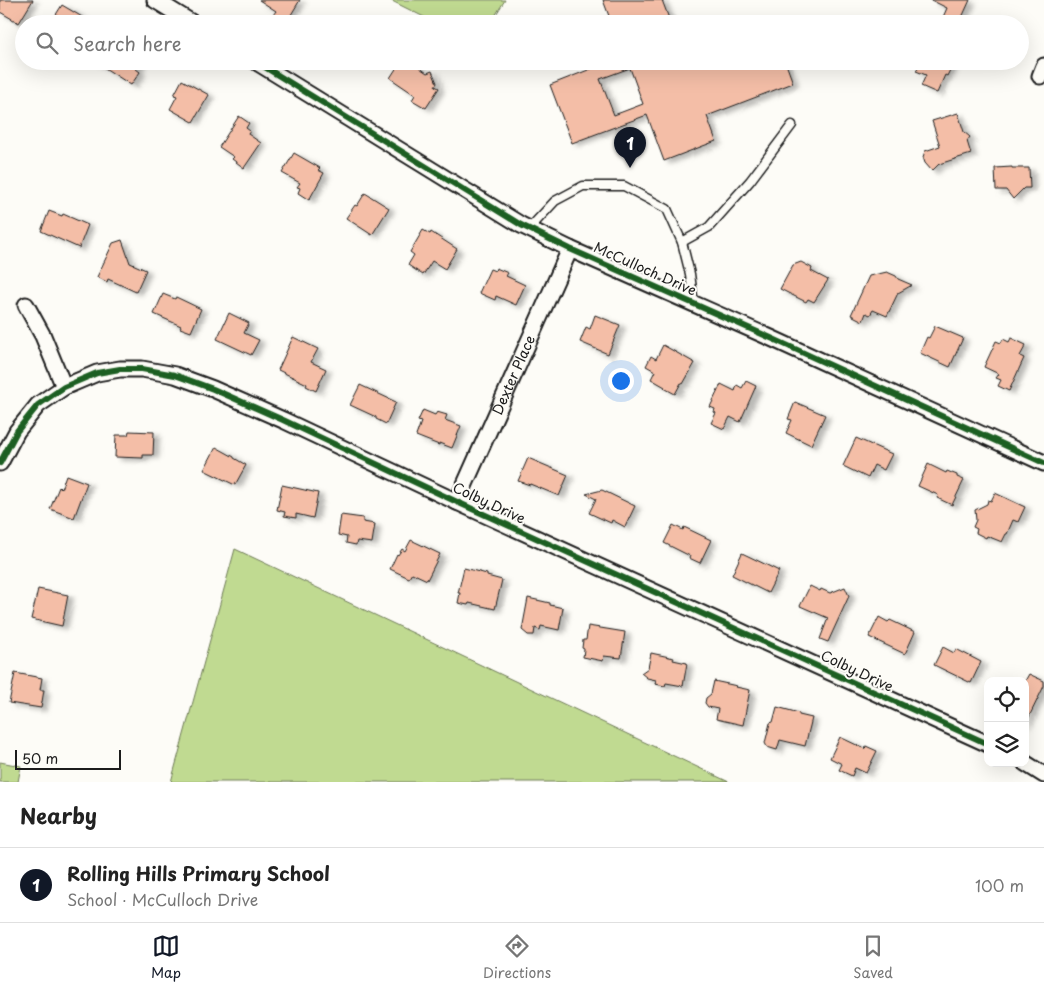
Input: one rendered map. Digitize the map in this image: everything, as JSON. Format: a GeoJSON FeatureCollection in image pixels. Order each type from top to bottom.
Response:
{"type":"FeatureCollection","features":[{"type":"Feature","properties":{"kind":"street"},"geometry":{"type":"LineString","coordinates":[[155,0],[179,15]]}},
{"type":"Feature","properties":{"kind":"street","name":"McCulloch Drive"},"geometry":{"type":"LineString","coordinates":[[270,70],[471,194],[529,228],[570,249],[1044,463]]}},
{"type":"Feature","properties":{"kind":"street","name":"Dexter Place"},"geometry":{"type":"LineString","coordinates":[[456,502],[570,249]]}},
{"type":"Feature","properties":{"kind":"street"},"geometry":{"type":"LineString","coordinates":[[26,305],[43,336],[64,387]]}},
{"type":"Feature","properties":{"kind":"street","name":"Colby Drive"},"geometry":{"type":"LineString","coordinates":[[0,463],[17,431],[38,405],[64,387],[97,373],[120,369],[142,368],[175,375],[213,389],[283,420],[456,502],[984,742]]}},
{"type":"Feature","properties":{"kind":"street"},"geometry":{"type":"LineString","coordinates":[[1029,766],[1044,775]]}},
{"type":"Feature","properties":{"kind":"lane"},"geometry":{"type":"LineString","coordinates":[[682,242],[709,227],[750,181],[792,125]]}},
{"type":"Feature","properties":{"kind":"lane"},"geometry":{"type":"LineString","coordinates":[[529,228],[555,201],[583,186],[624,186],[667,209],[682,242],[690,274],[694,304]]}},
{"type":"Feature","properties":{"kind":"green space"},"geometry":{"type":"Polygon","coordinates":[[[390,0],[505,0],[496,15],[420,15],[390,0]]]}},
{"type":"Feature","properties":{"kind":"green space"},"geometry":{"type":"Polygon","coordinates":[[[235,549],[729,782],[171,782],[235,549]]]}},
{"type":"Feature","properties":{"kind":"green space"},"geometry":{"type":"Polygon","coordinates":[[[0,762],[21,766],[18,782],[0,782],[0,762]]]}},
{"type":"Feature","properties":{"kind":"building"},"geometry":{"type":"Polygon","coordinates":[[[0,0],[33,0],[24,15],[15,15],[15,21],[0,12],[0,0]]]}},
{"type":"Feature","properties":{"kind":"building"},"geometry":{"type":"Polygon","coordinates":[[[259,0],[300,0],[291,15],[273,15],[276,11],[259,0]]]}},
{"type":"Feature","properties":{"kind":"building"},"geometry":{"type":"Polygon","coordinates":[[[603,0],[662,0],[668,15],[609,15],[603,0]]]}},
{"type":"Feature","properties":{"kind":"building"},"geometry":{"type":"Polygon","coordinates":[[[931,0],[970,0],[963,15],[944,15],[947,8],[931,0]]]}},
{"type":"Feature","properties":{"kind":"building"},"geometry":{"type":"Polygon","coordinates":[[[62,5],[79,15],[56,15],[62,5]]]}},
{"type":"Feature","properties":{"kind":"building"},"geometry":{"type":"Polygon","coordinates":[[[108,70],[137,70],[140,72],[131,85],[108,70]]]}},
{"type":"Feature","properties":{"kind":"building"},"geometry":{"type":"Polygon","coordinates":[[[395,70],[423,70],[427,73],[432,71],[437,83],[435,86],[439,88],[426,108],[412,100],[415,95],[390,78],[395,70]]]}},
{"type":"Feature","properties":{"kind":"building"},"geometry":{"type":"Polygon","coordinates":[[[588,70],[625,70],[600,79],[614,115],[643,104],[631,70],[788,70],[793,83],[707,116],[716,141],[664,161],[647,115],[572,143],[550,85],[588,70]]]}},
{"type":"Feature","properties":{"kind":"building"},"geometry":{"type":"Polygon","coordinates":[[[950,70],[947,76],[945,75],[937,93],[921,86],[926,75],[916,71],[950,70]]]}},
{"type":"Feature","properties":{"kind":"building"},"geometry":{"type":"Polygon","coordinates":[[[182,80],[209,95],[193,122],[170,109],[177,96],[174,95],[182,80]]]}},
{"type":"Feature","properties":{"kind":"building"},"geometry":{"type":"Polygon","coordinates":[[[958,113],[964,132],[970,137],[967,141],[971,154],[939,164],[932,171],[925,163],[923,157],[925,151],[940,146],[932,121],[958,113]]]}},
{"type":"Feature","properties":{"kind":"building"},"geometry":{"type":"Polygon","coordinates":[[[239,116],[249,123],[246,128],[250,131],[248,134],[261,143],[244,168],[232,159],[234,157],[219,147],[239,116]]]}},
{"type":"Feature","properties":{"kind":"building"},"geometry":{"type":"Polygon","coordinates":[[[294,153],[320,168],[318,170],[324,173],[309,200],[298,193],[300,188],[297,187],[300,183],[282,173],[294,153]]]}},
{"type":"Feature","properties":{"kind":"building"},"geometry":{"type":"Polygon","coordinates":[[[995,168],[1029,168],[1030,188],[1024,188],[1013,199],[1006,190],[996,190],[995,168]]]}},
{"type":"Feature","properties":{"kind":"building"},"geometry":{"type":"Polygon","coordinates":[[[365,193],[389,208],[372,235],[346,218],[365,193]]]}},
{"type":"Feature","properties":{"kind":"building"},"geometry":{"type":"Polygon","coordinates":[[[49,211],[62,216],[63,214],[88,225],[79,248],[41,231],[49,211]]]}},
{"type":"Feature","properties":{"kind":"building"},"geometry":{"type":"Polygon","coordinates":[[[423,230],[430,234],[431,232],[457,249],[445,269],[432,261],[423,275],[408,265],[414,255],[410,252],[423,230]]]}},
{"type":"Feature","properties":{"kind":"building"},"geometry":{"type":"Polygon","coordinates":[[[122,240],[130,263],[146,270],[136,292],[108,279],[107,282],[97,277],[113,243],[122,240]]]}},
{"type":"Feature","properties":{"kind":"building"},"geometry":{"type":"Polygon","coordinates":[[[801,262],[812,268],[811,271],[828,280],[814,302],[808,299],[806,302],[780,289],[793,265],[801,262]]]}},
{"type":"Feature","properties":{"kind":"building"},"geometry":{"type":"Polygon","coordinates":[[[496,268],[508,273],[506,276],[525,285],[516,305],[496,296],[495,300],[479,293],[490,269],[495,271],[496,268]]]}},
{"type":"Feature","properties":{"kind":"building"},"geometry":{"type":"Polygon","coordinates":[[[887,272],[912,285],[898,293],[887,316],[873,310],[870,315],[866,313],[863,321],[851,315],[869,276],[887,272]]]}},
{"type":"Feature","properties":{"kind":"building"},"geometry":{"type":"Polygon","coordinates":[[[163,294],[175,299],[176,297],[201,309],[191,332],[154,314],[163,294]]]}},
{"type":"Feature","properties":{"kind":"building"},"geometry":{"type":"Polygon","coordinates":[[[229,313],[249,323],[244,333],[259,340],[251,355],[217,339],[229,313]]]}},
{"type":"Feature","properties":{"kind":"building"},"geometry":{"type":"Polygon","coordinates":[[[595,315],[620,325],[608,354],[580,342],[586,327],[590,329],[595,315]]]}},
{"type":"Feature","properties":{"kind":"building"},"geometry":{"type":"Polygon","coordinates":[[[935,326],[963,338],[950,367],[920,353],[927,337],[929,338],[935,326]]]}},
{"type":"Feature","properties":{"kind":"building"},"geometry":{"type":"Polygon","coordinates":[[[293,337],[318,349],[311,362],[326,369],[316,391],[306,386],[307,384],[278,370],[293,337]]]}},
{"type":"Feature","properties":{"kind":"building"},"geometry":{"type":"Polygon","coordinates":[[[1011,338],[1026,345],[1020,356],[1024,358],[1009,391],[998,386],[1001,380],[996,378],[999,374],[984,367],[996,341],[1001,343],[1003,339],[1009,342],[1011,338]]]}},
{"type":"Feature","properties":{"kind":"building"},"geometry":{"type":"Polygon","coordinates":[[[663,345],[695,363],[675,394],[651,379],[655,371],[646,366],[651,356],[656,359],[663,345]]]}},
{"type":"Feature","properties":{"kind":"building"},"geometry":{"type":"Polygon","coordinates":[[[746,381],[756,386],[740,422],[730,417],[724,429],[711,423],[716,413],[714,412],[715,409],[710,407],[721,384],[735,391],[737,385],[742,388],[746,381]]]}},
{"type":"Feature","properties":{"kind":"building"},"geometry":{"type":"Polygon","coordinates":[[[360,385],[396,402],[386,424],[376,419],[376,417],[350,405],[360,385]]]}},
{"type":"Feature","properties":{"kind":"building"},"geometry":{"type":"Polygon","coordinates":[[[795,402],[825,415],[811,445],[786,433],[792,420],[788,419],[795,402]]]}},
{"type":"Feature","properties":{"kind":"building"},"geometry":{"type":"Polygon","coordinates":[[[423,410],[435,415],[437,412],[447,415],[445,420],[461,426],[452,448],[416,436],[421,422],[418,421],[423,410]]]}},
{"type":"Feature","properties":{"kind":"building"},"geometry":{"type":"Polygon","coordinates":[[[129,431],[154,432],[153,455],[143,455],[143,458],[115,457],[116,435],[128,435],[129,431]]]}},
{"type":"Feature","properties":{"kind":"building"},"geometry":{"type":"Polygon","coordinates":[[[856,438],[892,454],[884,470],[874,465],[868,478],[843,466],[856,438]]]}},
{"type":"Feature","properties":{"kind":"building"},"geometry":{"type":"Polygon","coordinates":[[[216,447],[246,465],[235,485],[204,470],[216,447]]]}},
{"type":"Feature","properties":{"kind":"building"},"geometry":{"type":"Polygon","coordinates":[[[528,458],[568,475],[559,496],[518,481],[528,458]]]}},
{"type":"Feature","properties":{"kind":"building"},"geometry":{"type":"Polygon","coordinates":[[[928,464],[946,473],[947,471],[957,475],[957,477],[964,480],[952,505],[937,498],[938,495],[918,486],[928,464]]]}},
{"type":"Feature","properties":{"kind":"building"},"geometry":{"type":"Polygon","coordinates":[[[66,475],[87,483],[74,518],[50,509],[66,475]]]}},
{"type":"Feature","properties":{"kind":"building"},"geometry":{"type":"Polygon","coordinates":[[[282,485],[318,493],[313,518],[296,514],[296,518],[284,516],[285,512],[277,510],[282,485]]]}},
{"type":"Feature","properties":{"kind":"building"},"geometry":{"type":"Polygon","coordinates":[[[602,490],[635,506],[625,527],[612,520],[611,523],[589,513],[596,499],[586,494],[602,490]]]}},
{"type":"Feature","properties":{"kind":"building"},"geometry":{"type":"Polygon","coordinates":[[[995,493],[1025,507],[1018,522],[1013,520],[1002,542],[976,533],[977,529],[973,527],[976,520],[975,510],[987,504],[988,500],[991,501],[995,493]]]}},
{"type":"Feature","properties":{"kind":"building"},"geometry":{"type":"Polygon","coordinates":[[[341,515],[363,518],[363,522],[375,524],[372,543],[357,541],[356,545],[346,543],[347,537],[338,535],[341,515]]]}},
{"type":"Feature","properties":{"kind":"building"},"geometry":{"type":"Polygon","coordinates":[[[673,525],[683,530],[684,527],[711,540],[700,563],[664,543],[673,525]]]}},
{"type":"Feature","properties":{"kind":"building"},"geometry":{"type":"Polygon","coordinates":[[[411,540],[440,554],[427,580],[412,573],[409,578],[390,569],[397,554],[402,549],[405,551],[411,540]]]}},
{"type":"Feature","properties":{"kind":"building"},"geometry":{"type":"Polygon","coordinates":[[[742,553],[779,571],[768,593],[732,575],[742,553]]]}},
{"type":"Feature","properties":{"kind":"building"},"geometry":{"type":"Polygon","coordinates":[[[464,568],[502,580],[495,609],[469,603],[468,605],[458,603],[460,593],[458,593],[464,568]]]}},
{"type":"Feature","properties":{"kind":"building"},"geometry":{"type":"Polygon","coordinates":[[[810,586],[830,593],[845,587],[849,596],[828,642],[820,639],[828,618],[800,606],[810,586]]]}},
{"type":"Feature","properties":{"kind":"building"},"geometry":{"type":"Polygon","coordinates":[[[38,589],[68,595],[62,626],[31,619],[38,589]]]}},
{"type":"Feature","properties":{"kind":"building"},"geometry":{"type":"Polygon","coordinates":[[[528,598],[563,608],[559,630],[541,626],[540,630],[535,628],[534,635],[528,635],[522,630],[528,598]]]}},
{"type":"Feature","properties":{"kind":"building"},"geometry":{"type":"Polygon","coordinates":[[[879,617],[915,632],[905,654],[869,637],[879,617]]]}},
{"type":"Feature","properties":{"kind":"building"},"geometry":{"type":"Polygon","coordinates":[[[588,626],[625,632],[621,658],[604,656],[603,661],[583,657],[583,640],[586,640],[588,626]]]}},
{"type":"Feature","properties":{"kind":"building"},"geometry":{"type":"Polygon","coordinates":[[[943,647],[954,653],[956,649],[981,662],[971,683],[934,665],[943,647]]]}},
{"type":"Feature","properties":{"kind":"building"},"geometry":{"type":"Polygon","coordinates":[[[651,653],[687,663],[683,686],[666,683],[665,686],[655,684],[656,680],[647,678],[641,673],[648,668],[651,653]]]}},
{"type":"Feature","properties":{"kind":"building"},"geometry":{"type":"Polygon","coordinates":[[[15,673],[42,678],[40,690],[44,690],[41,708],[9,703],[15,673]]]}},
{"type":"Feature","properties":{"kind":"building"},"geometry":{"type":"Polygon","coordinates":[[[1029,674],[1044,681],[1044,686],[1029,717],[1029,677],[1027,677],[1029,674]]]}},
{"type":"Feature","properties":{"kind":"building"},"geometry":{"type":"Polygon","coordinates":[[[714,681],[750,690],[743,725],[716,719],[718,709],[708,707],[705,703],[706,698],[711,694],[714,681]]]}},
{"type":"Feature","properties":{"kind":"building"},"geometry":{"type":"Polygon","coordinates":[[[777,707],[812,718],[805,746],[780,740],[777,750],[767,747],[765,743],[770,723],[773,722],[777,707]]]}},
{"type":"Feature","properties":{"kind":"building"},"geometry":{"type":"Polygon","coordinates":[[[840,737],[865,749],[866,746],[877,751],[866,773],[855,768],[852,776],[839,770],[842,764],[830,758],[840,737]]]}},
{"type":"Feature","properties":{"kind":"cycle path"},"geometry":{"type":"LineString","coordinates":[[270,70],[521,225],[570,249],[771,338],[1044,463]]}},
{"type":"Feature","properties":{"kind":"cycle path"},"geometry":{"type":"LineString","coordinates":[[0,463],[17,431],[38,405],[64,387],[97,373],[120,369],[142,369],[175,375],[213,389],[283,420],[457,502],[984,742]]}},
{"type":"Feature","properties":{"kind":"place","name":"Rolling Hills Primary School"},"geometry":{"type":"Point","coordinates":[630,168]}}]}
